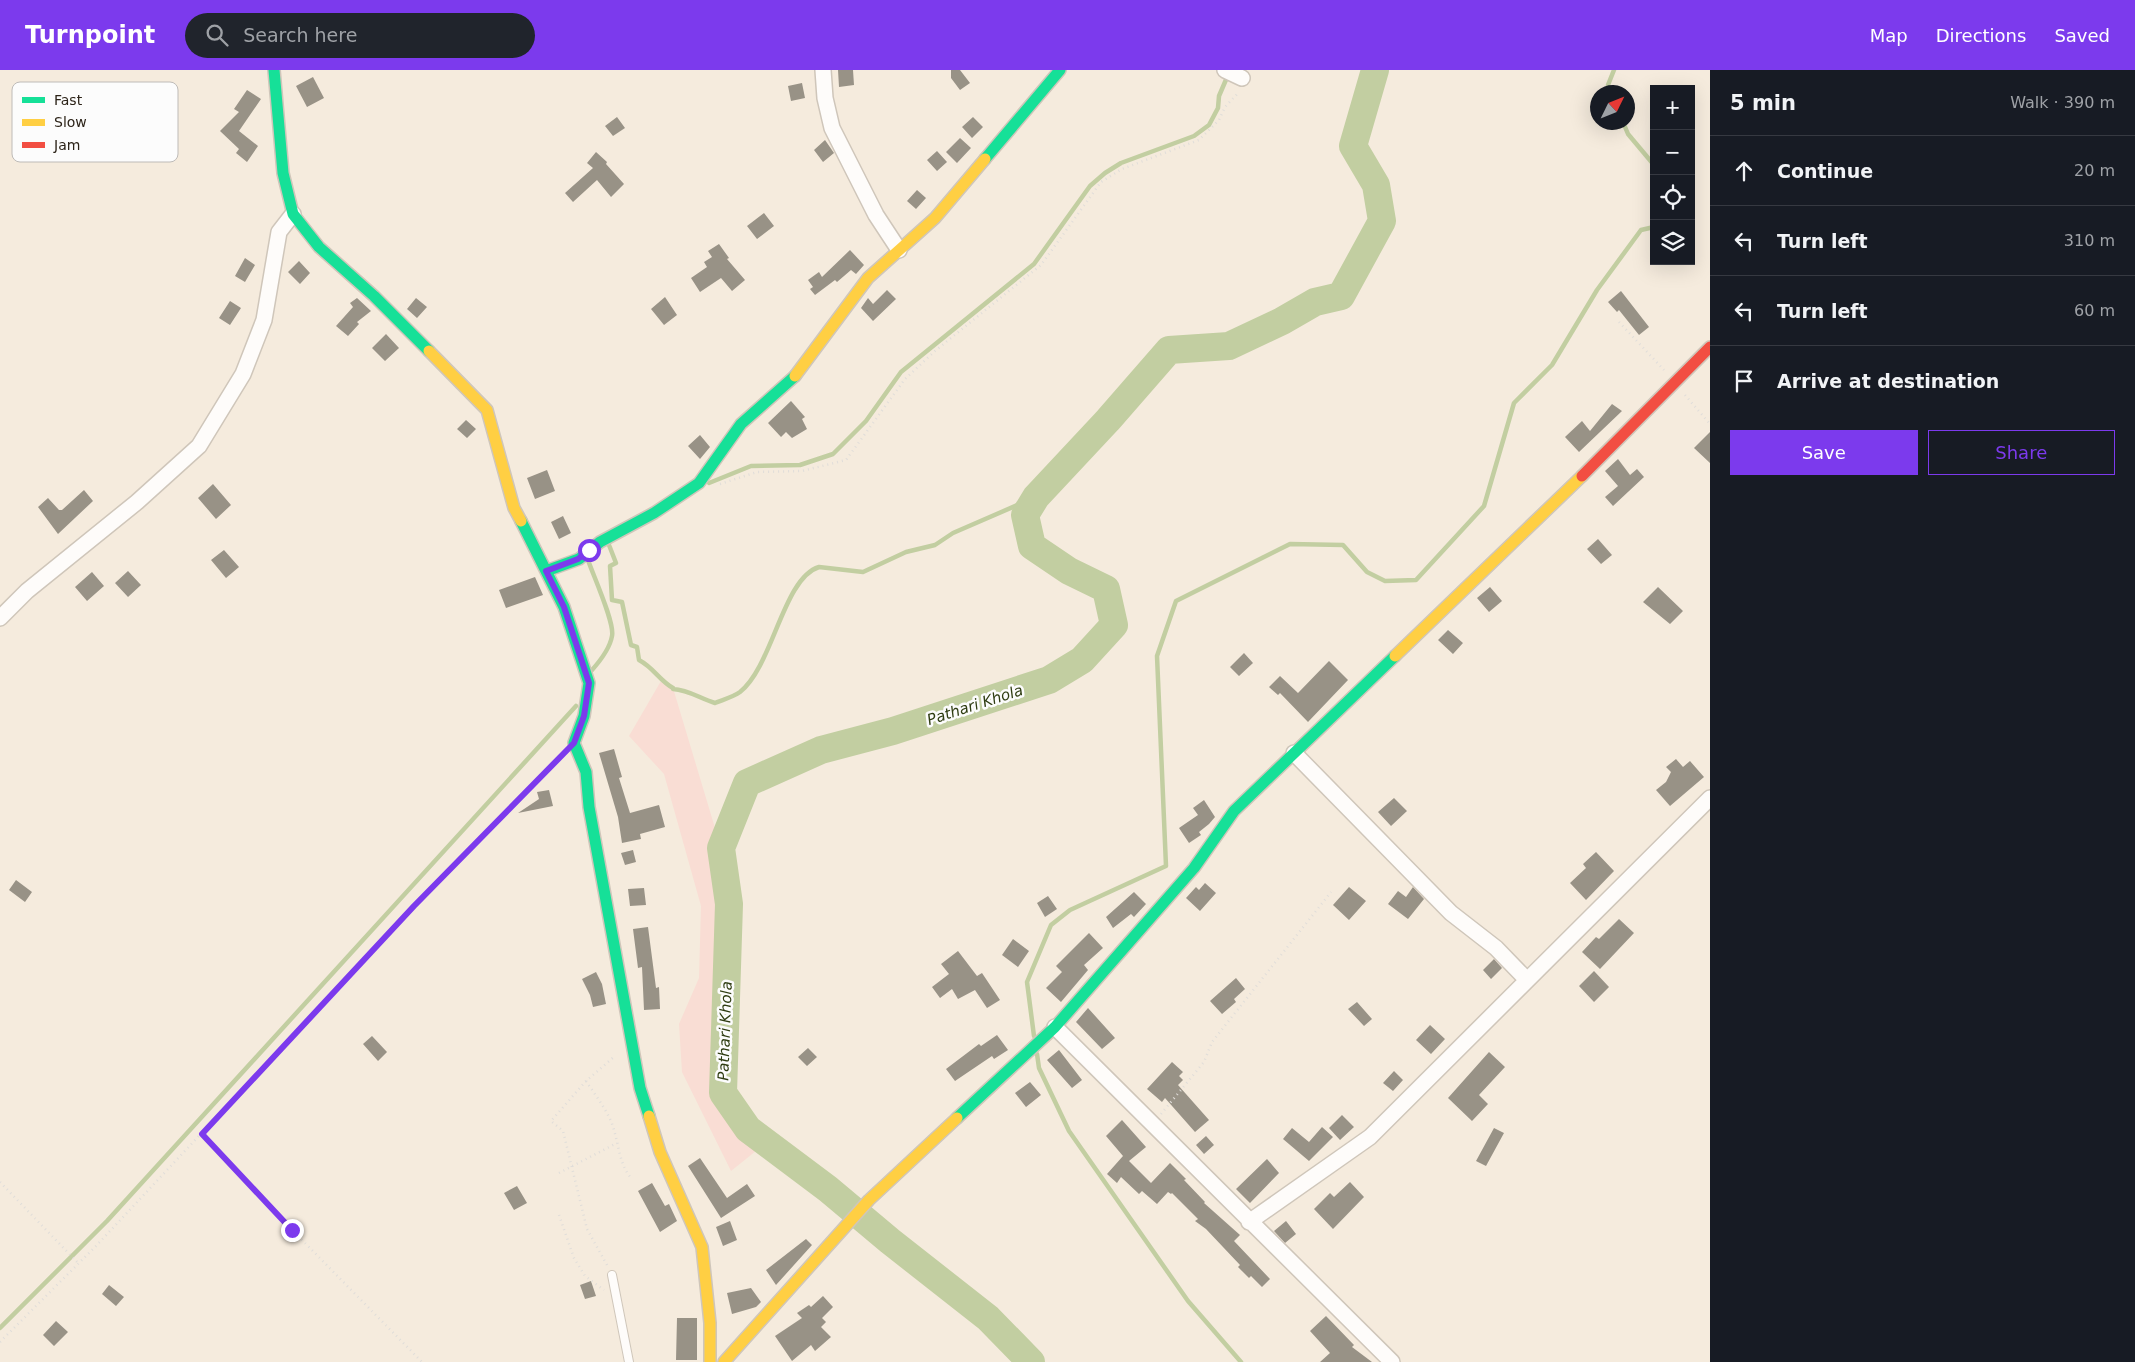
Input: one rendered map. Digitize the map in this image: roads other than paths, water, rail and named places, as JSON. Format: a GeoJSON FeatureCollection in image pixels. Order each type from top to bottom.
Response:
{"type":"FeatureCollection","features":[{"type":"Feature","properties":{"kind":"street"},"geometry":{"type":"LineString","coordinates":[[274,70],[283,174],[293,214],[320,247],[374,296],[487,410],[514,508],[564,607],[589,683],[584,716],[574,743],[586,772],[589,807],[631,1043],[640,1088],[660,1152],[702,1247],[710,1323],[710,1362]]}},
{"type":"Feature","properties":{"kind":"street"},"geometry":{"type":"LineString","coordinates":[[823,70],[825,98],[832,128],[876,215],[899,250]]}},
{"type":"Feature","properties":{"kind":"street"},"geometry":{"type":"LineString","coordinates":[[546,571],[578,559],[600,542],[654,513],[699,483],[741,424],[798,373],[868,278],[935,218],[1060,70]]}},
{"type":"Feature","properties":{"kind":"street"},"geometry":{"type":"LineString","coordinates":[[1225,70],[1242,78]]}},
{"type":"Feature","properties":{"kind":"street"},"geometry":{"type":"LineString","coordinates":[[0,618],[27,591],[137,502],[199,446],[244,374],[264,320],[279,232],[293,214]]}},
{"type":"Feature","properties":{"kind":"street"},"geometry":{"type":"LineString","coordinates":[[724,1362],[869,1200],[1055,1028],[1194,868],[1234,812],[1584,474],[1710,347]]}},
{"type":"Feature","properties":{"kind":"street"},"geometry":{"type":"LineString","coordinates":[[1294,753],[1451,913],[1496,948],[1526,980]]}},
{"type":"Feature","properties":{"kind":"street"},"geometry":{"type":"LineString","coordinates":[[1249,1222],[1370,1136],[1710,798]]}},
{"type":"Feature","properties":{"kind":"street"},"geometry":{"type":"LineString","coordinates":[[1055,1028],[1392,1362]]}},
{"type":"Feature","properties":{"kind":"lane"},"geometry":{"type":"LineString","coordinates":[[612,1275],[619,1301],[630,1362]]}},
{"type":"Feature","properties":{"kind":"waterway","name":"Pathari Khola"},"geometry":{"type":"LineString","coordinates":[[1031,1362],[988,1318],[890,1241],[828,1189],[748,1129],[723,1093],[729,904],[721,848],[747,783],[821,750],[893,731],[1049,680],[1082,660],[1114,625],[1106,589],[1069,571],[1032,546],[1025,515],[1036,497],[1108,420],[1169,350],[1229,346],[1282,321],[1315,302],[1341,296],[1382,221],[1376,185],[1353,146],[1375,70]]}},
{"type":"Feature","properties":{"kind":"waterway"},"geometry":{"type":"LineString","coordinates":[[1608,85],[1614,70]]}},
{"type":"Feature","properties":{"kind":"waterway"},"geometry":{"type":"LineString","coordinates":[[709,483],[751,466],[800,465],[833,454],[866,421],[901,372],[1034,264],[1090,186],[1105,173],[1121,163],[1194,136],[1209,125],[1218,108],[1219,96],[1228,75]]}},
{"type":"Feature","properties":{"kind":"waterway"},"geometry":{"type":"LineString","coordinates":[[1626,130],[1650,160]]}},
{"type":"Feature","properties":{"kind":"waterway"},"geometry":{"type":"LineString","coordinates":[[1034,1036],[1027,982],[1051,925],[1070,910],[1166,866],[1157,656],[1176,601],[1290,544],[1343,545],[1367,572],[1385,581],[1416,580],[1484,506],[1514,403],[1552,365],[1597,290],[1641,230],[1650,228]]}},
{"type":"Feature","properties":{"kind":"waterway"},"geometry":{"type":"LineString","coordinates":[[673,689],[715,703],[740,692],[751,680],[761,663],[796,588],[807,574],[819,567],[863,572],[906,552],[935,545],[953,533],[1036,497]]}},
{"type":"Feature","properties":{"kind":"waterway"},"geometry":{"type":"LineString","coordinates":[[609,545],[616,563],[610,566],[612,600],[622,602],[631,645],[637,647],[639,660],[673,688]]}},
{"type":"Feature","properties":{"kind":"waterway"},"geometry":{"type":"LineString","coordinates":[[588,560],[607,610],[612,630],[611,641],[607,650],[592,670]]}},
{"type":"Feature","properties":{"kind":"waterway"},"geometry":{"type":"LineString","coordinates":[[0,1328],[107,1221],[576,706]]}},
{"type":"Feature","properties":{"kind":"waterway"},"geometry":{"type":"LineString","coordinates":[[1037,1054],[1039,1068],[1069,1131],[1188,1301],[1241,1362]]}}]}
